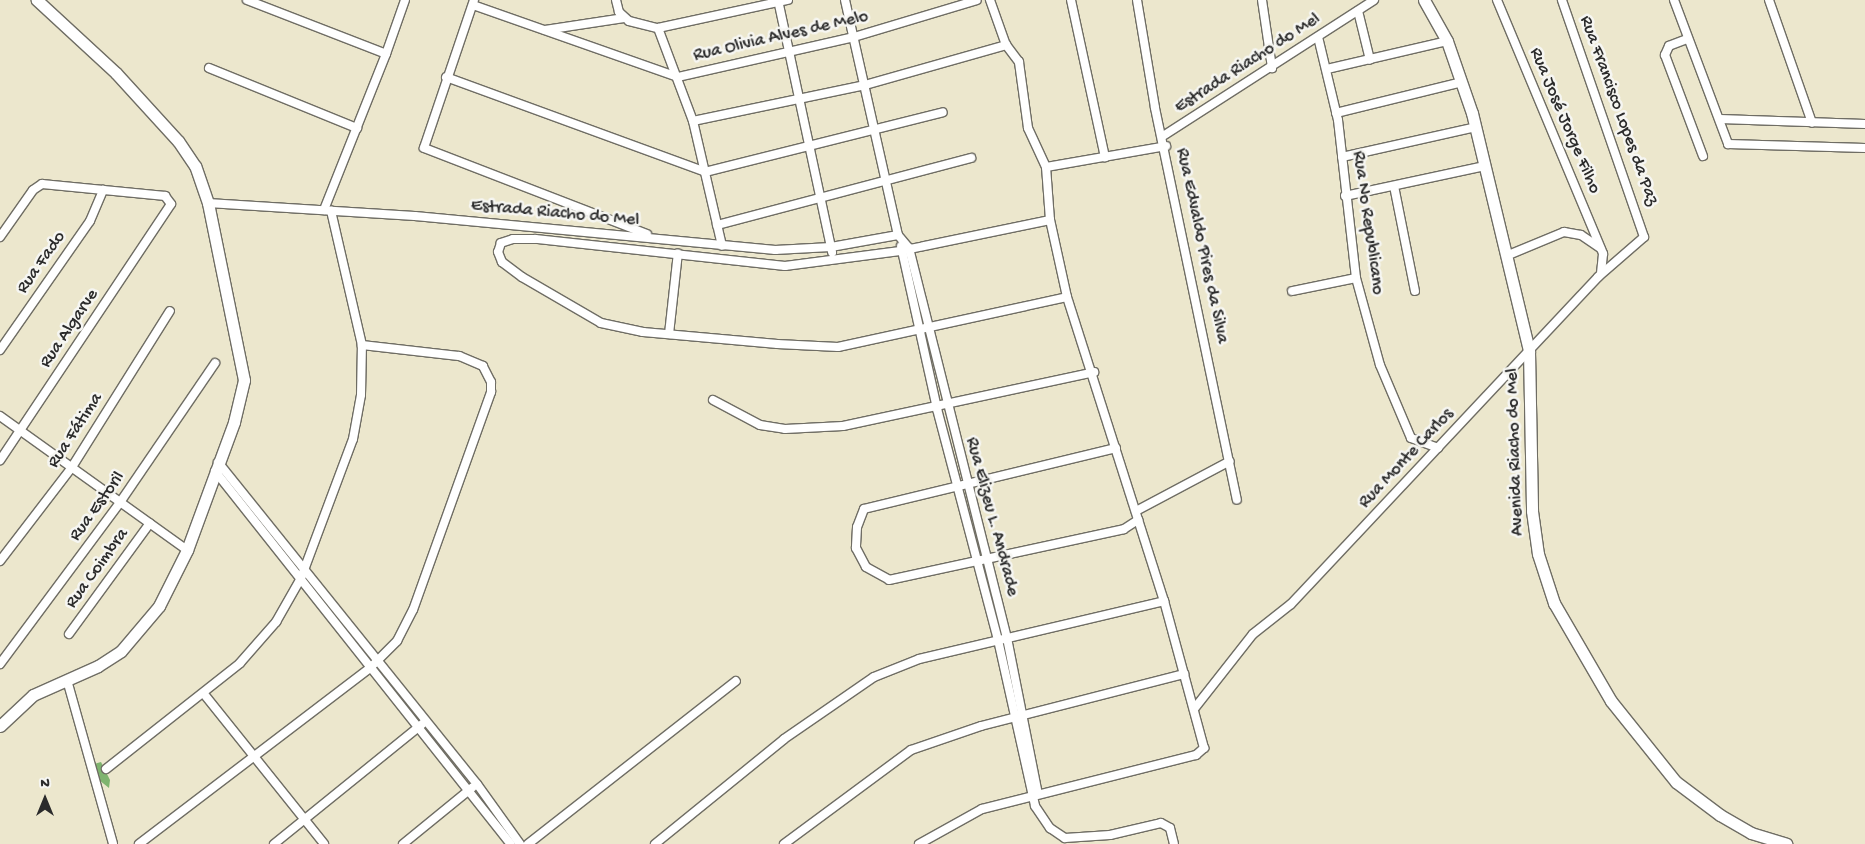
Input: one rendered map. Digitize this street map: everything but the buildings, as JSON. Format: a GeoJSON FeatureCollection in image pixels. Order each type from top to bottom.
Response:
{"type":"FeatureCollection","features":[{"type":"Feature","properties":{"kind":"street"},"geometry":{"type":"LineString","coordinates":[[0,726],[27,698],[106,662],[130,641],[159,606],[187,550],[238,409],[244,368],[208,203],[195,166],[178,141],[116,73],[37,0]]}},
{"type":"Feature","properties":{"kind":"street"},"geometry":{"type":"LineString","coordinates":[[247,0],[386,54]]}},
{"type":"Feature","properties":{"kind":"street"},"geometry":{"type":"LineString","coordinates":[[106,769],[204,694],[262,639],[301,578],[353,439],[361,396],[362,345],[328,211],[405,0]]}},
{"type":"Feature","properties":{"kind":"street"},"geometry":{"type":"LineString","coordinates":[[616,0],[624,18]]}},
{"type":"Feature","properties":{"kind":"street"},"geometry":{"type":"LineString","coordinates":[[544,30],[624,18],[658,28],[788,0]]}},
{"type":"Feature","properties":{"kind":"street"},"geometry":{"type":"LineString","coordinates":[[845,0],[900,238],[900,251]]}},
{"type":"Feature","properties":{"kind":"street","name":"Rua Olivia Alves de Melo"},"geometry":{"type":"LineString","coordinates":[[678,77],[854,37],[977,0]]}},
{"type":"Feature","properties":{"kind":"street"},"geometry":{"type":"LineString","coordinates":[[920,844],[982,809],[1202,753],[1204,743],[1164,601],[1094,372],[1067,297],[1050,220],[1046,167],[1028,128],[1019,62],[1006,45],[990,0]]}},
{"type":"Feature","properties":{"kind":"street"},"geometry":{"type":"LineString","coordinates":[[1071,0],[1104,157]]}},
{"type":"Feature","properties":{"kind":"street","name":"Rua Edvaldo Pires da Silva"},"geometry":{"type":"LineString","coordinates":[[1138,0],[1163,136],[1237,499]]}},
{"type":"Feature","properties":{"kind":"street"},"geometry":{"type":"LineString","coordinates":[[1262,0],[1272,68]]}},
{"type":"Feature","properties":{"kind":"street","name":"Estrada Riacho do Mel"},"geometry":{"type":"LineString","coordinates":[[1163,136],[1272,68],[1374,0]]}},
{"type":"Feature","properties":{"kind":"street","name":"Avenida Riacho do Mel"},"geometry":{"type":"LineString","coordinates":[[1424,0],[1447,41],[1476,127],[1529,351],[1532,511],[1538,554],[1554,603],[1638,739],[1699,800],[1720,815],[1751,833],[1786,844]]}},
{"type":"Feature","properties":{"kind":"street","name":"Rua José Jorge Filho"},"geometry":{"type":"LineString","coordinates":[[1497,0],[1601,251]]}},
{"type":"Feature","properties":{"kind":"street","name":"Rua Francisco Lopes da Paz"},"geometry":{"type":"LineString","coordinates":[[1562,0],[1644,233]]}},
{"type":"Feature","properties":{"kind":"street"},"geometry":{"type":"LineString","coordinates":[[1674,0],[1728,144],[1865,148]]}},
{"type":"Feature","properties":{"kind":"street"},"geometry":{"type":"LineString","coordinates":[[1769,0],[1812,123]]}},
{"type":"Feature","properties":{"kind":"street"},"geometry":{"type":"LineString","coordinates":[[779,1],[809,149],[834,259]]}},
{"type":"Feature","properties":{"kind":"street"},"geometry":{"type":"LineString","coordinates":[[658,239],[424,148],[446,77],[473,3],[678,77]]}},
{"type":"Feature","properties":{"kind":"street"},"geometry":{"type":"LineString","coordinates":[[1358,11],[1370,60]]}},
{"type":"Feature","properties":{"kind":"street"},"geometry":{"type":"LineString","coordinates":[[658,28],[693,121],[722,246]]}},
{"type":"Feature","properties":{"kind":"street","name":"Rua No Republicano"},"geometry":{"type":"LineString","coordinates":[[1318,37],[1336,113],[1356,278],[1380,365],[1411,438],[1438,448]]}},
{"type":"Feature","properties":{"kind":"street"},"geometry":{"type":"LineString","coordinates":[[1688,39],[1669,46],[1666,55],[1702,156]]}},
{"type":"Feature","properties":{"kind":"street"},"geometry":{"type":"LineString","coordinates":[[1327,69],[1447,41]]}},
{"type":"Feature","properties":{"kind":"street"},"geometry":{"type":"LineString","coordinates":[[693,121],[865,85],[1006,45]]}},
{"type":"Feature","properties":{"kind":"street"},"geometry":{"type":"LineString","coordinates":[[209,68],[357,128]]}},
{"type":"Feature","properties":{"kind":"street"},"geometry":{"type":"LineString","coordinates":[[446,77],[705,172],[809,149],[942,112]]}},
{"type":"Feature","properties":{"kind":"street"},"geometry":{"type":"LineString","coordinates":[[1336,113],[1462,82]]}},
{"type":"Feature","properties":{"kind":"street"},"geometry":{"type":"LineString","coordinates":[[1720,119],[1865,124]]}},
{"type":"Feature","properties":{"kind":"street"},"geometry":{"type":"LineString","coordinates":[[1342,157],[1476,127]]}},
{"type":"Feature","properties":{"kind":"street"},"geometry":{"type":"LineString","coordinates":[[1046,167],[1166,146]]}},
{"type":"Feature","properties":{"kind":"street"},"geometry":{"type":"LineString","coordinates":[[717,225],[820,198],[886,178],[971,158]]}},
{"type":"Feature","properties":{"kind":"street"},"geometry":{"type":"LineString","coordinates":[[1346,196],[1485,166]]}},
{"type":"Feature","properties":{"kind":"street"},"geometry":{"type":"LineString","coordinates":[[0,237],[37,186],[103,190]]}},
{"type":"Feature","properties":{"kind":"street"},"geometry":{"type":"LineString","coordinates":[[1394,186],[1415,291]]}},
{"type":"Feature","properties":{"kind":"street","name":"Rua Algarve"},"geometry":{"type":"LineString","coordinates":[[0,460],[171,204],[166,196],[103,190]]}},
{"type":"Feature","properties":{"kind":"street","name":"Rua Fado"},"geometry":{"type":"LineString","coordinates":[[0,350],[90,221],[103,190]]}},
{"type":"Feature","properties":{"kind":"street","name":"Estrada Riacho do Mel"},"geometry":{"type":"LineString","coordinates":[[208,203],[328,211],[774,250],[831,247],[900,238]]}},
{"type":"Feature","properties":{"kind":"street"},"geometry":{"type":"LineString","coordinates":[[1050,220],[900,251],[785,266],[678,252],[513,239],[502,244],[498,252],[502,262],[522,276],[600,323],[669,334],[824,348],[1067,297]]}},
{"type":"Feature","properties":{"kind":"street"},"geometry":{"type":"LineString","coordinates":[[1506,256],[1564,232],[1581,235],[1616,261]]}},
{"type":"Feature","properties":{"kind":"street","name":"Rua Monte Carlos"},"geometry":{"type":"LineString","coordinates":[[1194,709],[1253,634],[1291,604],[1600,275],[1644,233]]}},
{"type":"Feature","properties":{"kind":"street"},"geometry":{"type":"LineString","coordinates":[[900,238],[909,248]]}},
{"type":"Feature","properties":{"kind":"street","name":"Rua Elizeu L. Andrade"},"geometry":{"type":"LineString","coordinates":[[909,248],[947,407],[1007,638],[1035,795]]}},
{"type":"Feature","properties":{"kind":"street","name":"Rua Elizeu L. Andrade"},"geometry":{"type":"LineString","coordinates":[[900,251],[955,486],[998,640],[1013,720],[1035,795]]}},
{"type":"Feature","properties":{"kind":"street"},"geometry":{"type":"LineString","coordinates":[[1600,275],[1601,251]]}},
{"type":"Feature","properties":{"kind":"street"},"geometry":{"type":"LineString","coordinates":[[669,334],[678,252]]}},
{"type":"Feature","properties":{"kind":"street"},"geometry":{"type":"LineString","coordinates":[[1292,291],[1356,278]]}},
{"type":"Feature","properties":{"kind":"street","name":"Rua Fátima"},"geometry":{"type":"LineString","coordinates":[[0,561],[72,467],[170,311]]}},
{"type":"Feature","properties":{"kind":"street"},"geometry":{"type":"LineString","coordinates":[[139,844],[371,667],[397,641],[425,584],[492,392],[489,375],[473,361],[362,345]]}},
{"type":"Feature","properties":{"kind":"street","name":"Rua Estoril"},"geometry":{"type":"LineString","coordinates":[[0,664],[121,501],[215,363]]}},
{"type":"Feature","properties":{"kind":"street"},"geometry":{"type":"LineString","coordinates":[[713,400],[760,425],[784,429],[843,426],[947,407],[1094,372]]}},
{"type":"Feature","properties":{"kind":"street"},"geometry":{"type":"LineString","coordinates":[[0,416],[187,550]]}},
{"type":"Feature","properties":{"kind":"street"},"geometry":{"type":"LineString","coordinates":[[1116,448],[967,482],[864,509],[856,528],[856,548],[866,567],[889,580],[1124,529],[1138,520]]}},
{"type":"Feature","properties":{"kind":"street"},"geometry":{"type":"LineString","coordinates":[[1136,511],[1230,461]]}},
{"type":"Feature","properties":{"kind":"street"},"geometry":{"type":"LineString","coordinates":[[217,466],[304,569],[477,784],[520,844]]}},
{"type":"Feature","properties":{"kind":"street"},"geometry":{"type":"LineString","coordinates":[[217,466],[301,578],[470,789],[511,844]]}},
{"type":"Feature","properties":{"kind":"street","name":"Rua Coimbra"},"geometry":{"type":"LineString","coordinates":[[69,634],[150,523]]}},
{"type":"Feature","properties":{"kind":"street"},"geometry":{"type":"LineString","coordinates":[[655,844],[784,740],[874,677],[919,659],[1164,601]]}},
{"type":"Feature","properties":{"kind":"street"},"geometry":{"type":"LineString","coordinates":[[784,844],[911,750],[1022,717],[1184,674]]}},
{"type":"Feature","properties":{"kind":"street"},"geometry":{"type":"LineString","coordinates":[[67,680],[113,844]]}},
{"type":"Feature","properties":{"kind":"street"},"geometry":{"type":"LineString","coordinates":[[528,844],[736,682]]}},
{"type":"Feature","properties":{"kind":"street"},"geometry":{"type":"LineString","coordinates":[[204,694],[324,844]]}},
{"type":"Feature","properties":{"kind":"street"},"geometry":{"type":"LineString","coordinates":[[274,844],[426,721]]}},
{"type":"Feature","properties":{"kind":"street"},"geometry":{"type":"LineString","coordinates":[[403,844],[477,784]]}},
{"type":"Feature","properties":{"kind":"street"},"geometry":{"type":"LineString","coordinates":[[1035,795],[1050,828],[1065,838],[1110,835],[1161,824],[1170,828],[1174,844]]}},
{"type":"Feature","properties":{"kind":"green space"},"geometry":{"type":"Polygon","coordinates":[[[101,762],[110,780],[109,788],[99,780],[94,764],[101,762]]]}}]}
